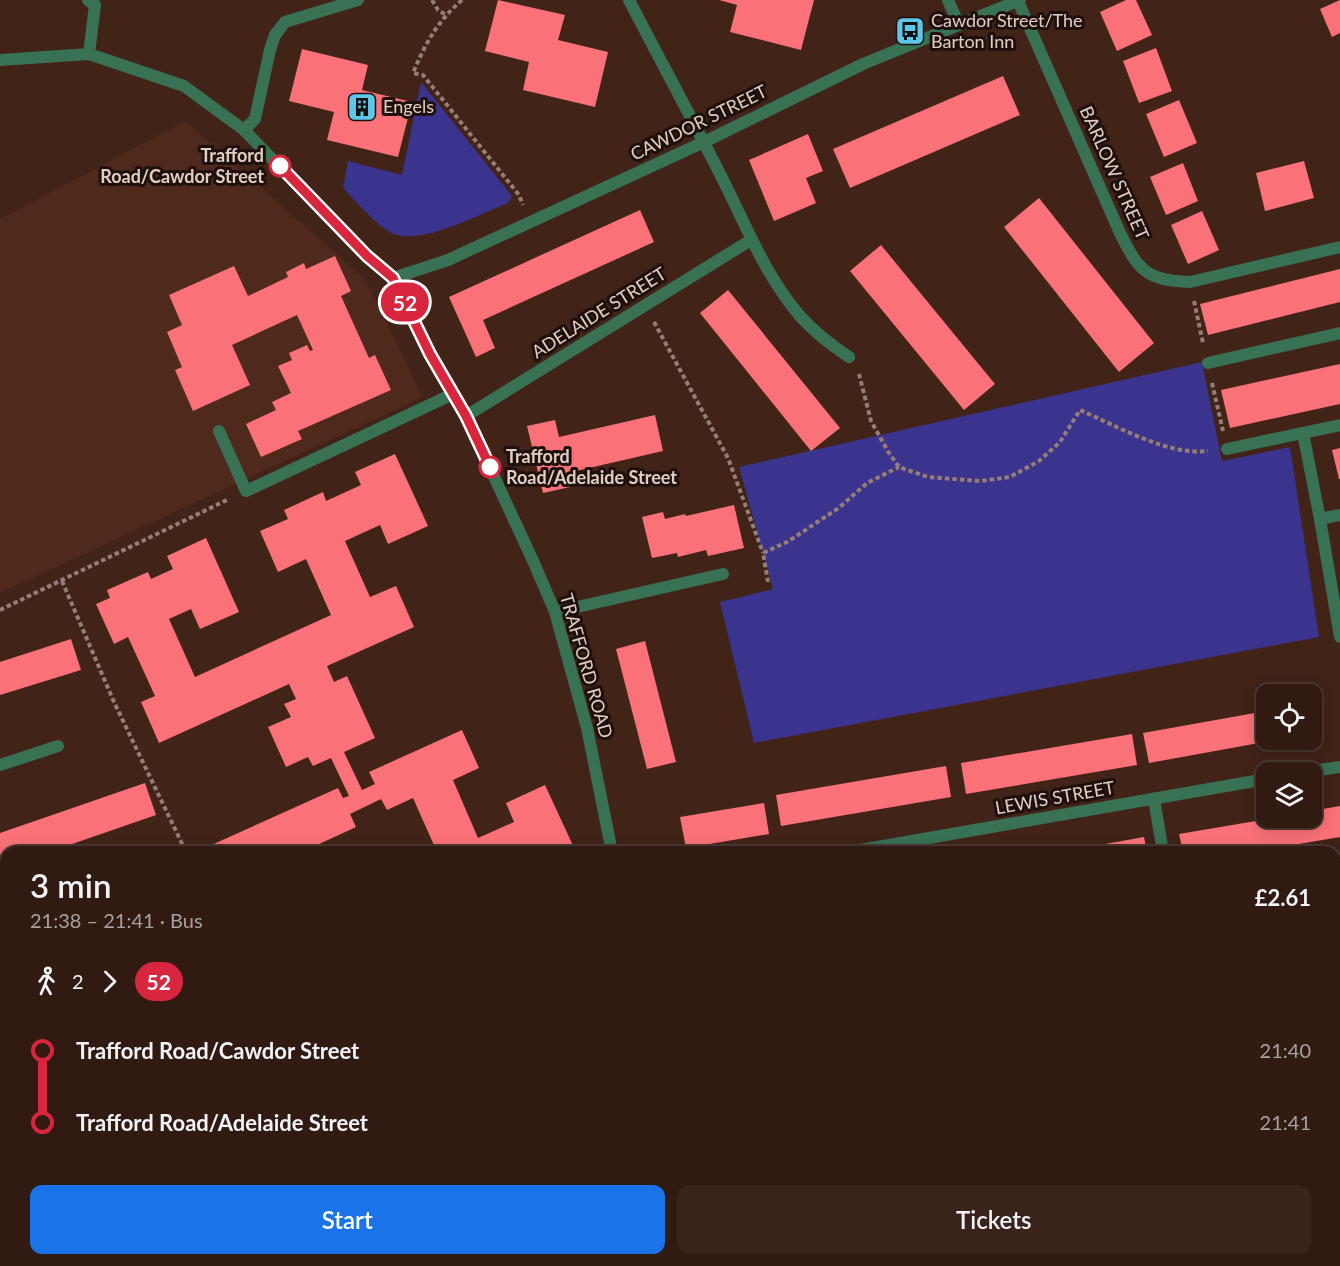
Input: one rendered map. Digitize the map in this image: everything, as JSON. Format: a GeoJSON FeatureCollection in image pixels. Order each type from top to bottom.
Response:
{"type":"FeatureCollection","features":[{"type":"Feature","properties":{"kind":"street"},"geometry":{"type":"LineString","coordinates":[[88,0],[95,5],[89,54]]}},
{"type":"Feature","properties":{"kind":"street"},"geometry":{"type":"LineString","coordinates":[[244,130],[255,119],[270,50],[275,35],[285,22],[358,0]]}},
{"type":"Feature","properties":{"kind":"street"},"geometry":{"type":"LineString","coordinates":[[629,0],[704,142],[751,240],[781,292],[801,318],[826,341],[849,357]]}},
{"type":"Feature","properties":{"kind":"street"},"geometry":{"type":"LineString","coordinates":[[948,0],[959,25]]}},
{"type":"Feature","properties":{"kind":"street","name":"CAWDOR STREET"},"geometry":{"type":"LineString","coordinates":[[393,278],[448,260],[704,142],[863,64],[1019,0]]}},
{"type":"Feature","properties":{"kind":"street","name":"BARLOW STREET"},"geometry":{"type":"LineString","coordinates":[[1019,0],[1134,261],[1149,274],[1172,281],[1190,282],[1340,247]]}},
{"type":"Feature","properties":{"kind":"street","name":"TRAFFORD ROAD"},"geometry":{"type":"LineString","coordinates":[[0,60],[89,54],[184,86],[244,130],[367,256],[393,278],[430,354],[466,416],[555,612],[587,728],[611,846]]}},
{"type":"Feature","properties":{"kind":"street","name":"ADELAIDE STREET"},"geometry":{"type":"LineString","coordinates":[[466,416],[751,240]]}},
{"type":"Feature","properties":{"kind":"street"},"geometry":{"type":"LineString","coordinates":[[1208,363],[1340,333]]}},
{"type":"Feature","properties":{"kind":"street"},"geometry":{"type":"LineString","coordinates":[[219,431],[246,491],[453,394]]}},
{"type":"Feature","properties":{"kind":"street"},"geometry":{"type":"LineString","coordinates":[[1227,449],[1340,425]]}},
{"type":"Feature","properties":{"kind":"street"},"geometry":{"type":"LineString","coordinates":[[1303,433],[1340,636]]}},
{"type":"Feature","properties":{"kind":"street"},"geometry":{"type":"LineString","coordinates":[[1320,519],[1340,515]]}},
{"type":"Feature","properties":{"kind":"street"},"geometry":{"type":"LineString","coordinates":[[555,612],[723,574]]}},
{"type":"Feature","properties":{"kind":"street"},"geometry":{"type":"LineString","coordinates":[[0,765],[58,746]]}},
{"type":"Feature","properties":{"kind":"street"},"geometry":{"type":"LineString","coordinates":[[1322,770],[1340,767]]}},
{"type":"Feature","properties":{"kind":"street","name":"LEWIS STREET"},"geometry":{"type":"LineString","coordinates":[[884,846],[1256,781]]}},
{"type":"Feature","properties":{"kind":"street"},"geometry":{"type":"LineString","coordinates":[[1154,799],[1161,846]]}},
{"type":"Feature","properties":{"kind":"path"},"geometry":{"type":"LineString","coordinates":[[432,0],[438,10],[446,15]]}},
{"type":"Feature","properties":{"kind":"path"},"geometry":{"type":"LineString","coordinates":[[462,0],[436,26],[413,73],[423,75],[519,195],[531,222]]}},
{"type":"Feature","properties":{"kind":"path"},"geometry":{"type":"LineString","coordinates":[[643,307],[661,332],[728,458],[763,553],[768,582]]}},
{"type":"Feature","properties":{"kind":"path"},"geometry":{"type":"LineString","coordinates":[[849,357],[857,370],[871,421],[889,453],[899,467],[928,477],[958,481],[1010,477],[1039,461],[1060,442],[1080,410],[1167,447],[1197,453],[1227,449]]}},
{"type":"Feature","properties":{"kind":"path"},"geometry":{"type":"LineString","coordinates":[[763,553],[789,542],[840,507],[867,483],[899,467]]}},
{"type":"Feature","properties":{"kind":"path"},"geometry":{"type":"LineString","coordinates":[[0,610],[246,491]]}},
{"type":"Feature","properties":{"kind":"path"},"geometry":{"type":"LineString","coordinates":[[62,581],[114,702],[183,846]]}},
{"type":"Feature","properties":{"kind":"shaded area"},"geometry":{"type":"Polygon","coordinates":[[[421,82],[512,196],[508,203],[451,227],[406,236],[387,231],[343,188],[348,161],[402,175],[421,82]]]}},
{"type":"Feature","properties":{"kind":"shaded area"},"geometry":{"type":"Polygon","coordinates":[[[185,121],[365,279],[423,397],[0,593],[0,219],[185,121]]]}},
{"type":"Feature","properties":{"kind":"shaded area"},"geometry":{"type":"Polygon","coordinates":[[[1202,362],[1222,461],[1290,447],[1319,637],[754,743],[720,602],[773,589],[739,467],[1202,362]]]}},
{"type":"Feature","properties":{"kind":"building"},"geometry":{"type":"Polygon","coordinates":[[[498,0],[565,15],[558,40],[608,52],[595,107],[523,90],[529,62],[485,51],[498,0]]]}},
{"type":"Feature","properties":{"kind":"building"},"geometry":{"type":"Polygon","coordinates":[[[719,0],[814,0],[801,50],[730,32],[737,5],[719,0]]]}},
{"type":"Feature","properties":{"kind":"building"},"geometry":{"type":"Polygon","coordinates":[[[1126,0],[1136,0],[1152,35],[1117,51],[1100,12],[1126,0]]]}},
{"type":"Feature","properties":{"kind":"building"},"geometry":{"type":"Polygon","coordinates":[[[1340,0],[1340,33],[1332,37],[1320,9],[1340,0]]]}},
{"type":"Feature","properties":{"kind":"building"},"geometry":{"type":"Polygon","coordinates":[[[1156,48],[1172,91],[1139,103],[1123,61],[1156,48]]]}},
{"type":"Feature","properties":{"kind":"building","name":"Engels"},"geometry":{"type":"Polygon","coordinates":[[[302,49],[368,65],[362,90],[412,102],[398,157],[327,140],[334,112],[289,101],[302,49]]]}},
{"type":"Feature","properties":{"kind":"building"},"geometry":{"type":"Polygon","coordinates":[[[1003,76],[1020,115],[850,188],[833,149],[1003,76]]]}},
{"type":"Feature","properties":{"kind":"building"},"geometry":{"type":"Polygon","coordinates":[[[1179,100],[1197,143],[1164,157],[1146,114],[1179,100]]]}},
{"type":"Feature","properties":{"kind":"building"},"geometry":{"type":"Polygon","coordinates":[[[808,134],[823,171],[806,178],[816,203],[774,221],[749,160],[808,134]]]}},
{"type":"Feature","properties":{"kind":"building"},"geometry":{"type":"Polygon","coordinates":[[[1304,161],[1314,198],[1265,211],[1256,173],[1304,161]]]}},
{"type":"Feature","properties":{"kind":"building"},"geometry":{"type":"Polygon","coordinates":[[[1183,163],[1198,201],[1166,215],[1150,177],[1183,163]]]}},
{"type":"Feature","properties":{"kind":"building"},"geometry":{"type":"Polygon","coordinates":[[[1039,198],[1154,343],[1119,372],[1004,227],[1039,198]]]}},
{"type":"Feature","properties":{"kind":"building"},"geometry":{"type":"Polygon","coordinates":[[[640,210],[654,242],[483,320],[495,348],[476,357],[449,297],[640,210]]]}},
{"type":"Feature","properties":{"kind":"building"},"geometry":{"type":"Polygon","coordinates":[[[1202,211],[1219,250],[1188,264],[1171,225],[1202,211]]]}},
{"type":"Feature","properties":{"kind":"building"},"geometry":{"type":"Polygon","coordinates":[[[881,245],[995,384],[964,410],[850,271],[881,245]]]}},
{"type":"Feature","properties":{"kind":"building"},"geometry":{"type":"Polygon","coordinates":[[[335,256],[351,291],[341,296],[369,358],[375,355],[391,390],[298,431],[302,439],[261,457],[246,424],[276,410],[272,402],[291,393],[278,366],[292,360],[289,353],[307,345],[310,351],[313,350],[297,315],[232,345],[250,385],[193,411],[175,370],[182,367],[167,332],[182,325],[169,295],[234,266],[248,296],[288,277],[286,272],[304,263],[306,269],[335,256]]]}},
{"type":"Feature","properties":{"kind":"building"},"geometry":{"type":"Polygon","coordinates":[[[1340,269],[1340,302],[1208,335],[1200,304],[1340,269]]]}},
{"type":"Feature","properties":{"kind":"building"},"geometry":{"type":"Polygon","coordinates":[[[728,290],[840,428],[811,451],[700,313],[728,290]]]}},
{"type":"Feature","properties":{"kind":"building"},"geometry":{"type":"Polygon","coordinates":[[[1340,364],[1340,404],[1230,428],[1221,390],[1340,364]]]}},
{"type":"Feature","properties":{"kind":"building"},"geometry":{"type":"Polygon","coordinates":[[[655,415],[663,451],[567,473],[570,487],[543,493],[527,426],[555,420],[559,437],[655,415]]]}},
{"type":"Feature","properties":{"kind":"building"},"geometry":{"type":"Polygon","coordinates":[[[1340,448],[1340,479],[1339,479],[1332,450],[1340,448]]]}},
{"type":"Feature","properties":{"kind":"building"},"geometry":{"type":"Polygon","coordinates":[[[395,454],[428,526],[388,544],[380,525],[345,541],[370,597],[396,586],[414,627],[327,666],[334,682],[347,676],[375,738],[344,752],[362,790],[375,784],[369,772],[462,730],[479,768],[453,780],[478,838],[514,822],[506,803],[545,785],[573,846],[434,846],[413,798],[387,810],[381,799],[350,814],[356,827],[315,846],[209,846],[338,788],[343,798],[349,796],[331,758],[313,766],[308,757],[286,767],[268,727],[291,717],[284,704],[296,699],[289,684],[159,743],[141,702],[155,696],[128,637],[114,644],[96,604],[110,598],[107,590],[148,572],[151,579],[173,569],[167,556],[206,538],[239,612],[200,629],[191,609],[169,619],[195,677],[331,615],[306,559],[278,572],[260,531],[288,519],[284,510],[323,492],[326,501],[361,485],[355,472],[395,454]]]}},
{"type":"Feature","properties":{"kind":"building"},"geometry":{"type":"Polygon","coordinates":[[[734,505],[744,548],[708,556],[706,550],[678,557],[677,553],[652,558],[642,517],[663,512],[665,519],[734,505]]]}},
{"type":"Feature","properties":{"kind":"building"},"geometry":{"type":"Polygon","coordinates":[[[71,639],[81,670],[0,695],[0,662],[71,639]]]}},
{"type":"Feature","properties":{"kind":"building"},"geometry":{"type":"Polygon","coordinates":[[[645,641],[676,762],[647,769],[616,649],[645,641]]]}},
{"type":"Feature","properties":{"kind":"building"},"geometry":{"type":"Polygon","coordinates":[[[1256,713],[1256,744],[1149,763],[1143,733],[1256,713]]]}},
{"type":"Feature","properties":{"kind":"building"},"geometry":{"type":"Polygon","coordinates":[[[1132,734],[1137,765],[966,794],[961,763],[1132,734]]]}},
{"type":"Feature","properties":{"kind":"building"},"geometry":{"type":"Polygon","coordinates":[[[946,766],[951,797],[781,826],[776,795],[946,766]]]}},
{"type":"Feature","properties":{"kind":"building"},"geometry":{"type":"Polygon","coordinates":[[[145,783],[156,815],[66,846],[0,846],[0,833],[145,783]]]}},
{"type":"Feature","properties":{"kind":"building"},"geometry":{"type":"Polygon","coordinates":[[[764,803],[769,834],[686,846],[680,817],[764,803]]]}},
{"type":"Feature","properties":{"kind":"building"},"geometry":{"type":"Polygon","coordinates":[[[1340,806],[1340,837],[1287,846],[1182,846],[1179,834],[1256,821],[1256,828],[1322,828],[1322,809],[1340,806]]]}},
{"type":"Feature","properties":{"kind":"building"},"geometry":{"type":"Polygon","coordinates":[[[1144,837],[1146,846],[1094,846],[1144,837]]]}},
{"type":"Feature","properties":{"kind":"bus line","name":"52"},"geometry":{"type":"LineString","coordinates":[[280,166],[367,256],[393,278],[430,354],[466,416],[490,467]]}},
{"type":"Feature","properties":{"kind":"place","name":"Cawdor Street/The Barton Inn"},"geometry":{"type":"Point","coordinates":[910,31]}},
{"type":"Feature","properties":{"kind":"place","name":"Engels"},"geometry":{"type":"Point","coordinates":[362,107]}},
{"type":"Feature","properties":{"kind":"place","name":"Trafford Road/Cawdor Street"},"geometry":{"type":"Point","coordinates":[280,166]}},
{"type":"Feature","properties":{"kind":"place","name":"Trafford Road/Adelaide Street"},"geometry":{"type":"Point","coordinates":[490,467]}}]}
